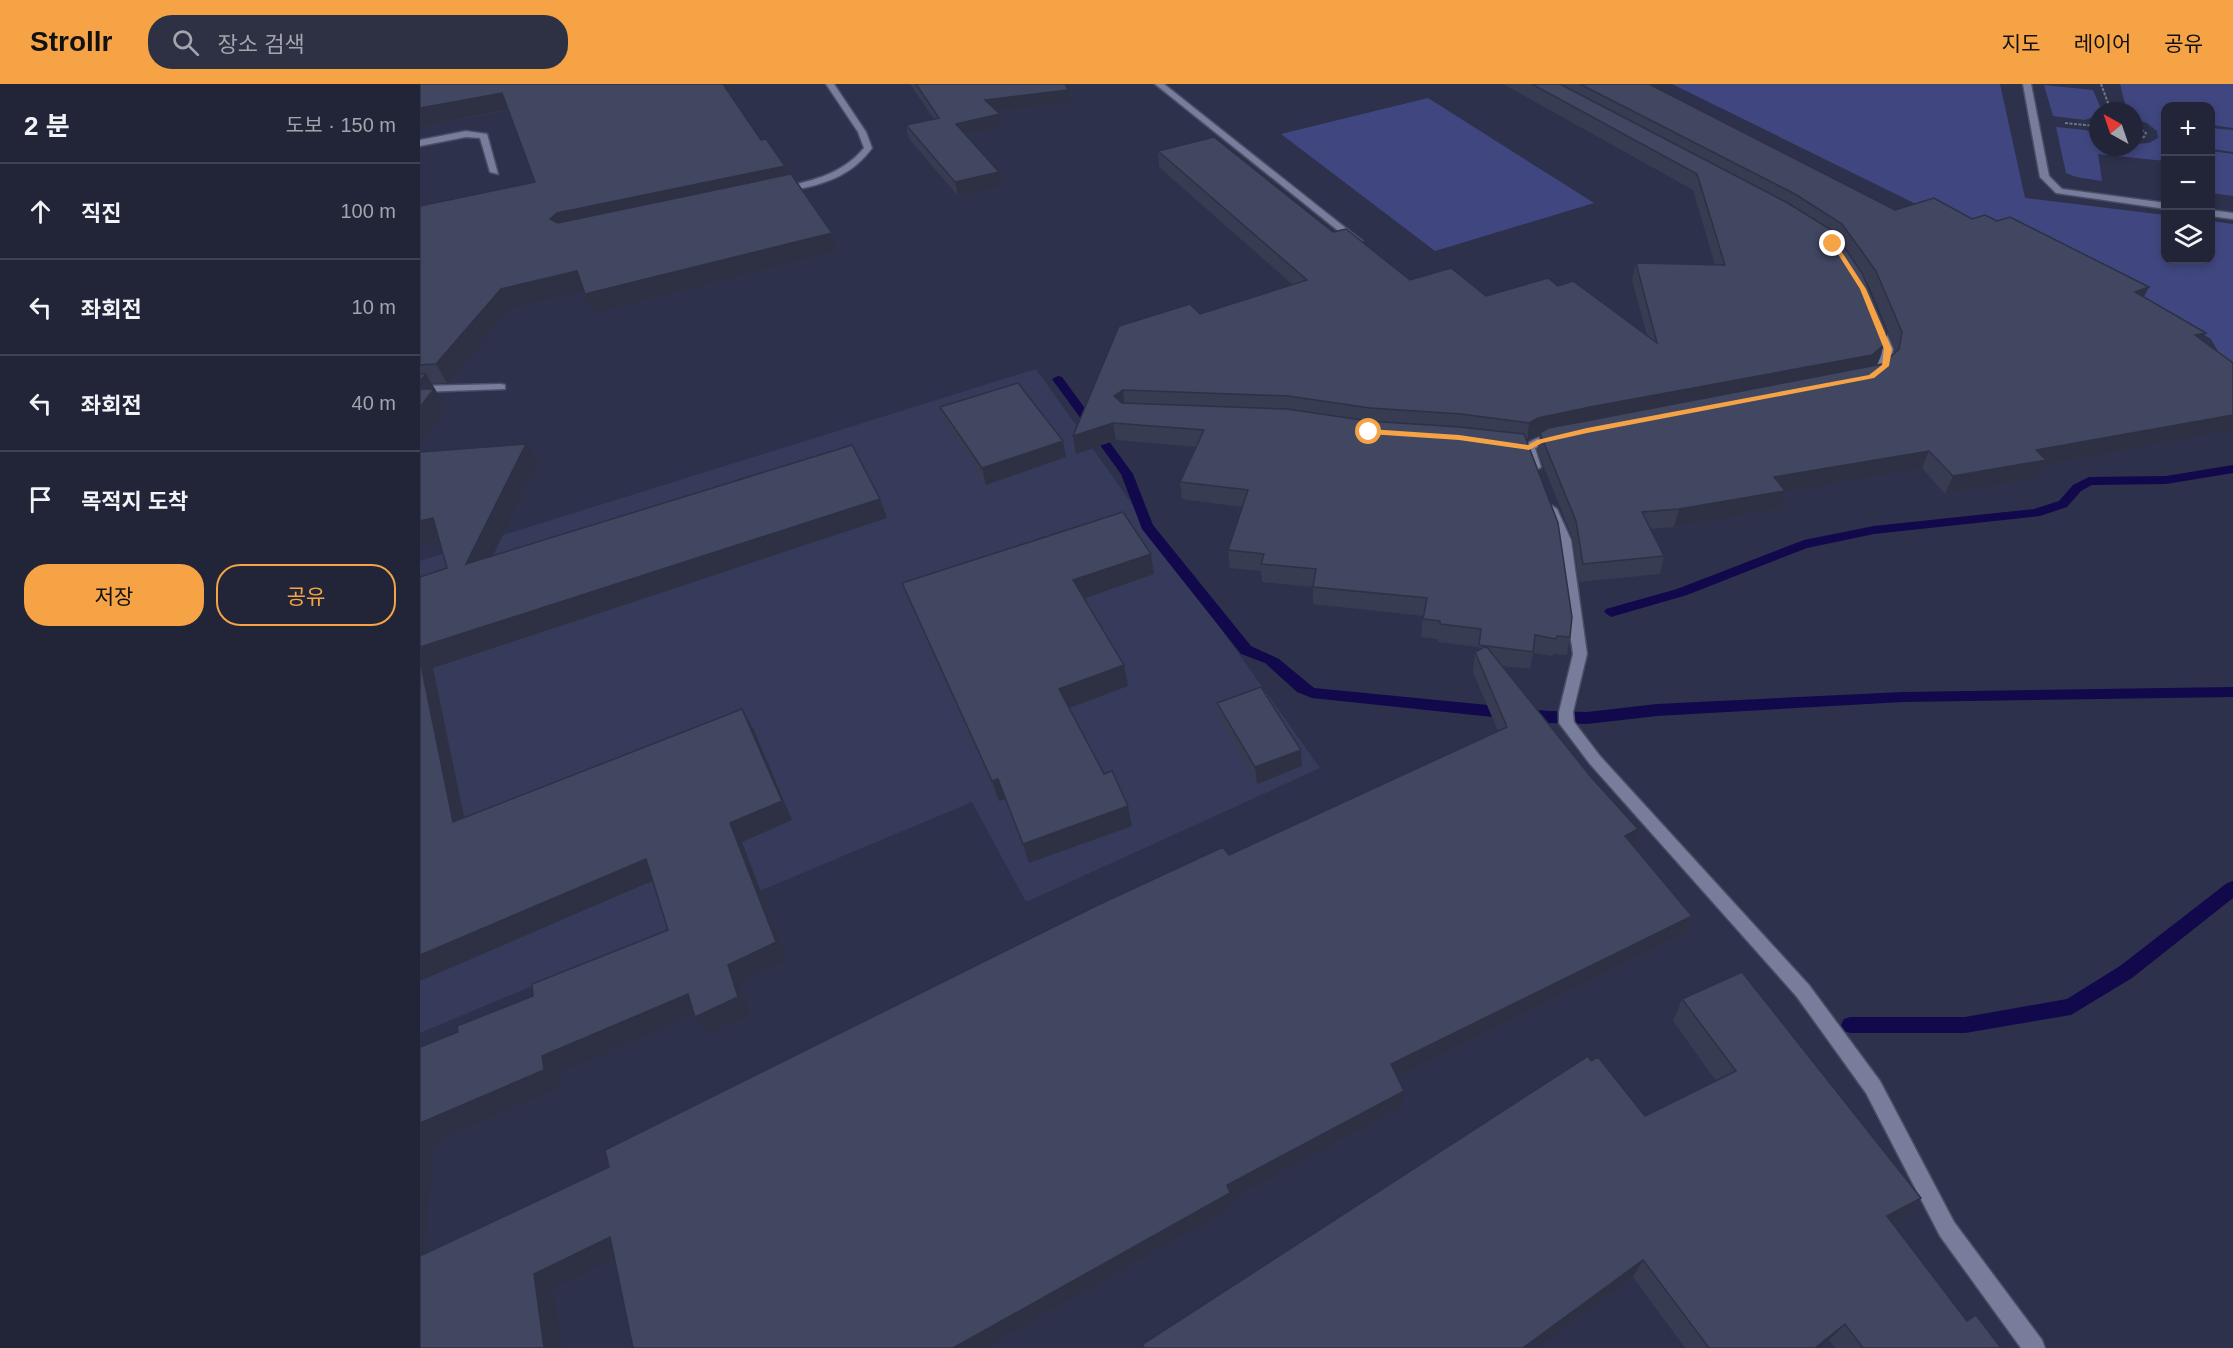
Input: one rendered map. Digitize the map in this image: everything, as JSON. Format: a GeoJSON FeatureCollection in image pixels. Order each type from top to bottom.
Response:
{"type":"FeatureCollection","features":[{"type":"Feature","properties":{"kind":"street"},"geometry":{"type":"LineString","coordinates":[[770,192],[816,183],[834,176],[863,156],[868,148],[851,115],[830,84]]}},
{"type":"Feature","properties":{"kind":"street"},"geometry":{"type":"LineString","coordinates":[[1159,84],[1368,250]]}},
{"type":"Feature","properties":{"kind":"street"},"geometry":{"type":"LineString","coordinates":[[2026,84],[2045,177],[2059,191],[2161,205]]}},
{"type":"Feature","properties":{"kind":"street"},"geometry":{"type":"LineString","coordinates":[[420,143],[466,134],[484,136],[495,172]]}},
{"type":"Feature","properties":{"kind":"street"},"geometry":{"type":"LineString","coordinates":[[2215,214],[2233,216]]}},
{"type":"Feature","properties":{"kind":"street"},"geometry":{"type":"LineString","coordinates":[[1860,379],[1871,377],[1886,366],[1888,349],[1871,309]]}},
{"type":"Feature","properties":{"kind":"street"},"geometry":{"type":"LineString","coordinates":[[420,389],[501,387]]}},
{"type":"Feature","properties":{"kind":"street"},"geometry":{"type":"LineString","coordinates":[[1538,476],[1529,453],[1523,447],[1568,435]]}},
{"type":"Feature","properties":{"kind":"street"},"geometry":{"type":"LineString","coordinates":[[1547,497],[1564,540],[1580,654],[1566,717],[1595,760],[1803,991],[1873,1087],[1947,1229],[2034,1348]]}},
{"type":"Feature","properties":{"kind":"path"},"geometry":{"type":"LineString","coordinates":[[2101,84],[2108,102]]}},
{"type":"Feature","properties":{"kind":"path"},"geometry":{"type":"LineString","coordinates":[[2056,122],[2089,125]]}},
{"type":"Feature","properties":{"kind":"shaded area"},"geometry":{"type":"Polygon","coordinates":[[[1672,84],[2000,84],[2025,198],[2161,215],[2161,264],[2215,264],[2215,222],[2233,224],[2233,378],[2211,339],[2148,302],[1918,205],[1672,84]]]}},
{"type":"Feature","properties":{"kind":"shaded area"},"geometry":{"type":"Polygon","coordinates":[[[2120,84],[2233,84],[2233,128],[2215,126],[2215,102],[2161,102],[2161,161],[2117,156],[2143,156],[2143,143],[2158,138],[2157,131],[2143,122],[2143,102],[2125,102],[2120,84]]]}},
{"type":"Feature","properties":{"kind":"shaded area"},"geometry":{"type":"Polygon","coordinates":[[[2044,85],[2093,90],[2098,102],[2089,102],[2089,118],[2085,120],[2053,116],[2044,85]]]}},
{"type":"Feature","properties":{"kind":"shaded area"},"geometry":{"type":"Polygon","coordinates":[[[1428,98],[1594,203],[1435,251],[1281,134],[1428,98]]]}},
{"type":"Feature","properties":{"kind":"shaded area"},"geometry":{"type":"Polygon","coordinates":[[[2056,127],[2089,132],[2089,156],[2098,156],[2102,181],[2066,173],[2056,127]]]}},
{"type":"Feature","properties":{"kind":"shaded area"},"geometry":{"type":"Polygon","coordinates":[[[2215,128],[2233,130],[2233,152],[2215,149],[2215,128]]]}},
{"type":"Feature","properties":{"kind":"shaded area"},"geometry":{"type":"Polygon","coordinates":[[[2215,152],[2233,154],[2233,196],[2215,194],[2215,152]]]}},
{"type":"Feature","properties":{"kind":"shaded area"},"geometry":{"type":"Polygon","coordinates":[[[1036,369],[1320,768],[1026,902],[972,802],[420,1033],[420,561],[1036,369]]]}},
{"type":"Feature","properties":{"kind":"building"},"geometry":{"type":"Polygon","coordinates":[[[420,84],[723,84],[761,140],[766,139],[785,166],[557,213],[550,219],[558,223],[791,174],[832,233],[585,294],[577,271],[501,289],[436,364],[420,365],[420,206],[535,182],[502,93],[420,108],[420,84]]]}},
{"type":"Feature","properties":{"kind":"building"},"geometry":{"type":"Polygon","coordinates":[[[916,84],[1065,84],[1068,90],[985,100],[1000,114],[956,124],[999,172],[955,182],[906,125],[939,118],[916,84]]]}},
{"type":"Feature","properties":{"kind":"building"},"geometry":{"type":"Polygon","coordinates":[[[1532,84],[1560,84],[1786,202],[1833,231],[1862,273],[1887,332],[1884,345],[1872,355],[1590,407],[1538,418],[1529,423],[1461,414],[1370,408],[1288,396],[1123,390],[1114,396],[1122,403],[1287,409],[1369,421],[1524,434],[1558,523],[1572,617],[1570,637],[1557,636],[1556,639],[1535,635],[1533,652],[1479,645],[1481,629],[1440,624],[1440,621],[1423,619],[1427,598],[1313,587],[1316,569],[1261,564],[1264,554],[1228,550],[1248,490],[1180,482],[1204,430],[1113,423],[1073,436],[1119,326],[1190,304],[1200,314],[1307,280],[1158,151],[1214,137],[1333,232],[1346,229],[1410,280],[1451,268],[1486,296],[1548,278],[1558,286],[1573,281],[1657,343],[1636,263],[1725,265],[1697,174],[1532,84]]]}},
{"type":"Feature","properties":{"kind":"building"},"geometry":{"type":"Polygon","coordinates":[[[1580,84],[1649,84],[1895,210],[1934,198],[1972,219],[1985,215],[1997,221],[2010,217],[2149,287],[2135,292],[2206,333],[2195,335],[2233,363],[2233,415],[2036,450],[2046,460],[1953,476],[1929,451],[1774,477],[1785,491],[1679,509],[1642,512],[1664,556],[1583,564],[1576,521],[1540,433],[1548,428],[1882,364],[1899,349],[1902,332],[1876,271],[1842,224],[1795,194],[1580,84]]]}},
{"type":"Feature","properties":{"kind":"building"},"geometry":{"type":"Polygon","coordinates":[[[1018,383],[1063,441],[982,468],[940,407],[1018,383]]]}},
{"type":"Feature","properties":{"kind":"building"},"geometry":{"type":"Polygon","coordinates":[[[420,389],[434,389],[420,407],[420,389]]]}},
{"type":"Feature","properties":{"kind":"building"},"geometry":{"type":"Polygon","coordinates":[[[526,444],[466,564],[852,445],[880,499],[420,647],[420,577],[447,568],[433,518],[420,521],[420,452],[526,444]]]}},
{"type":"Feature","properties":{"kind":"building"},"geometry":{"type":"Polygon","coordinates":[[[1123,512],[1151,554],[1073,580],[1124,665],[1059,689],[1104,774],[1112,771],[1128,806],[1023,844],[998,779],[992,781],[902,583],[1123,512]]]}},
{"type":"Feature","properties":{"kind":"building"},"geometry":{"type":"Polygon","coordinates":[[[1486,646],[1591,777],[1638,829],[1625,836],[1692,916],[1391,1064],[1404,1091],[1227,1185],[1230,1193],[953,1348],[633,1348],[610,1237],[534,1274],[544,1348],[420,1348],[420,1256],[609,1167],[605,1150],[1098,905],[1223,847],[1229,855],[1507,727],[1475,652],[1486,646]]]}},
{"type":"Feature","properties":{"kind":"building"},"geometry":{"type":"Polygon","coordinates":[[[420,660],[453,822],[742,709],[782,801],[730,823],[776,942],[728,965],[738,997],[695,1017],[688,994],[542,1056],[544,1070],[420,1123],[420,1047],[458,1032],[457,1026],[533,996],[532,984],[668,930],[646,859],[420,955],[420,660]]]}},
{"type":"Feature","properties":{"kind":"building"},"geometry":{"type":"Polygon","coordinates":[[[1261,687],[1301,750],[1255,767],[1217,703],[1261,687]]]}},
{"type":"Feature","properties":{"kind":"building"},"geometry":{"type":"Polygon","coordinates":[[[1742,972],[1921,1198],[1887,1216],[1967,1321],[1976,1315],[2001,1348],[1863,1348],[1845,1324],[1815,1348],[1709,1348],[1643,1260],[1523,1348],[1144,1348],[1143,1344],[1588,1056],[1591,1061],[1598,1057],[1645,1116],[1736,1071],[1682,999],[1742,972]]]}},
{"type":"Feature","properties":{"kind":"waterway"},"geometry":{"type":"LineString","coordinates":[[1058,379],[1127,474],[1147,526],[1246,650],[1274,662],[1302,688],[1312,693],[1549,717],[1587,718],[1657,710],[1903,697],[2233,692]]}},
{"type":"Feature","properties":{"kind":"waterway"},"geometry":{"type":"LineString","coordinates":[[1611,612],[1682,592],[1804,544],[1874,530],[2035,513],[2063,504],[2077,488],[2089,481],[2166,480],[2233,469]]}},
{"type":"Feature","properties":{"kind":"waterway"},"geometry":{"type":"LineString","coordinates":[[1850,1025],[1965,1025],[2071,1007],[2126,972],[2233,888]]}},
{"type":"Feature","properties":{"kind":"route"},"geometry":{"type":"LineString","coordinates":[[1369,432],[1459,438],[1529,447],[1540,441],[1587,431],[1871,377],[1886,366],[1888,349],[1863,289],[1833,244]]}}]}
